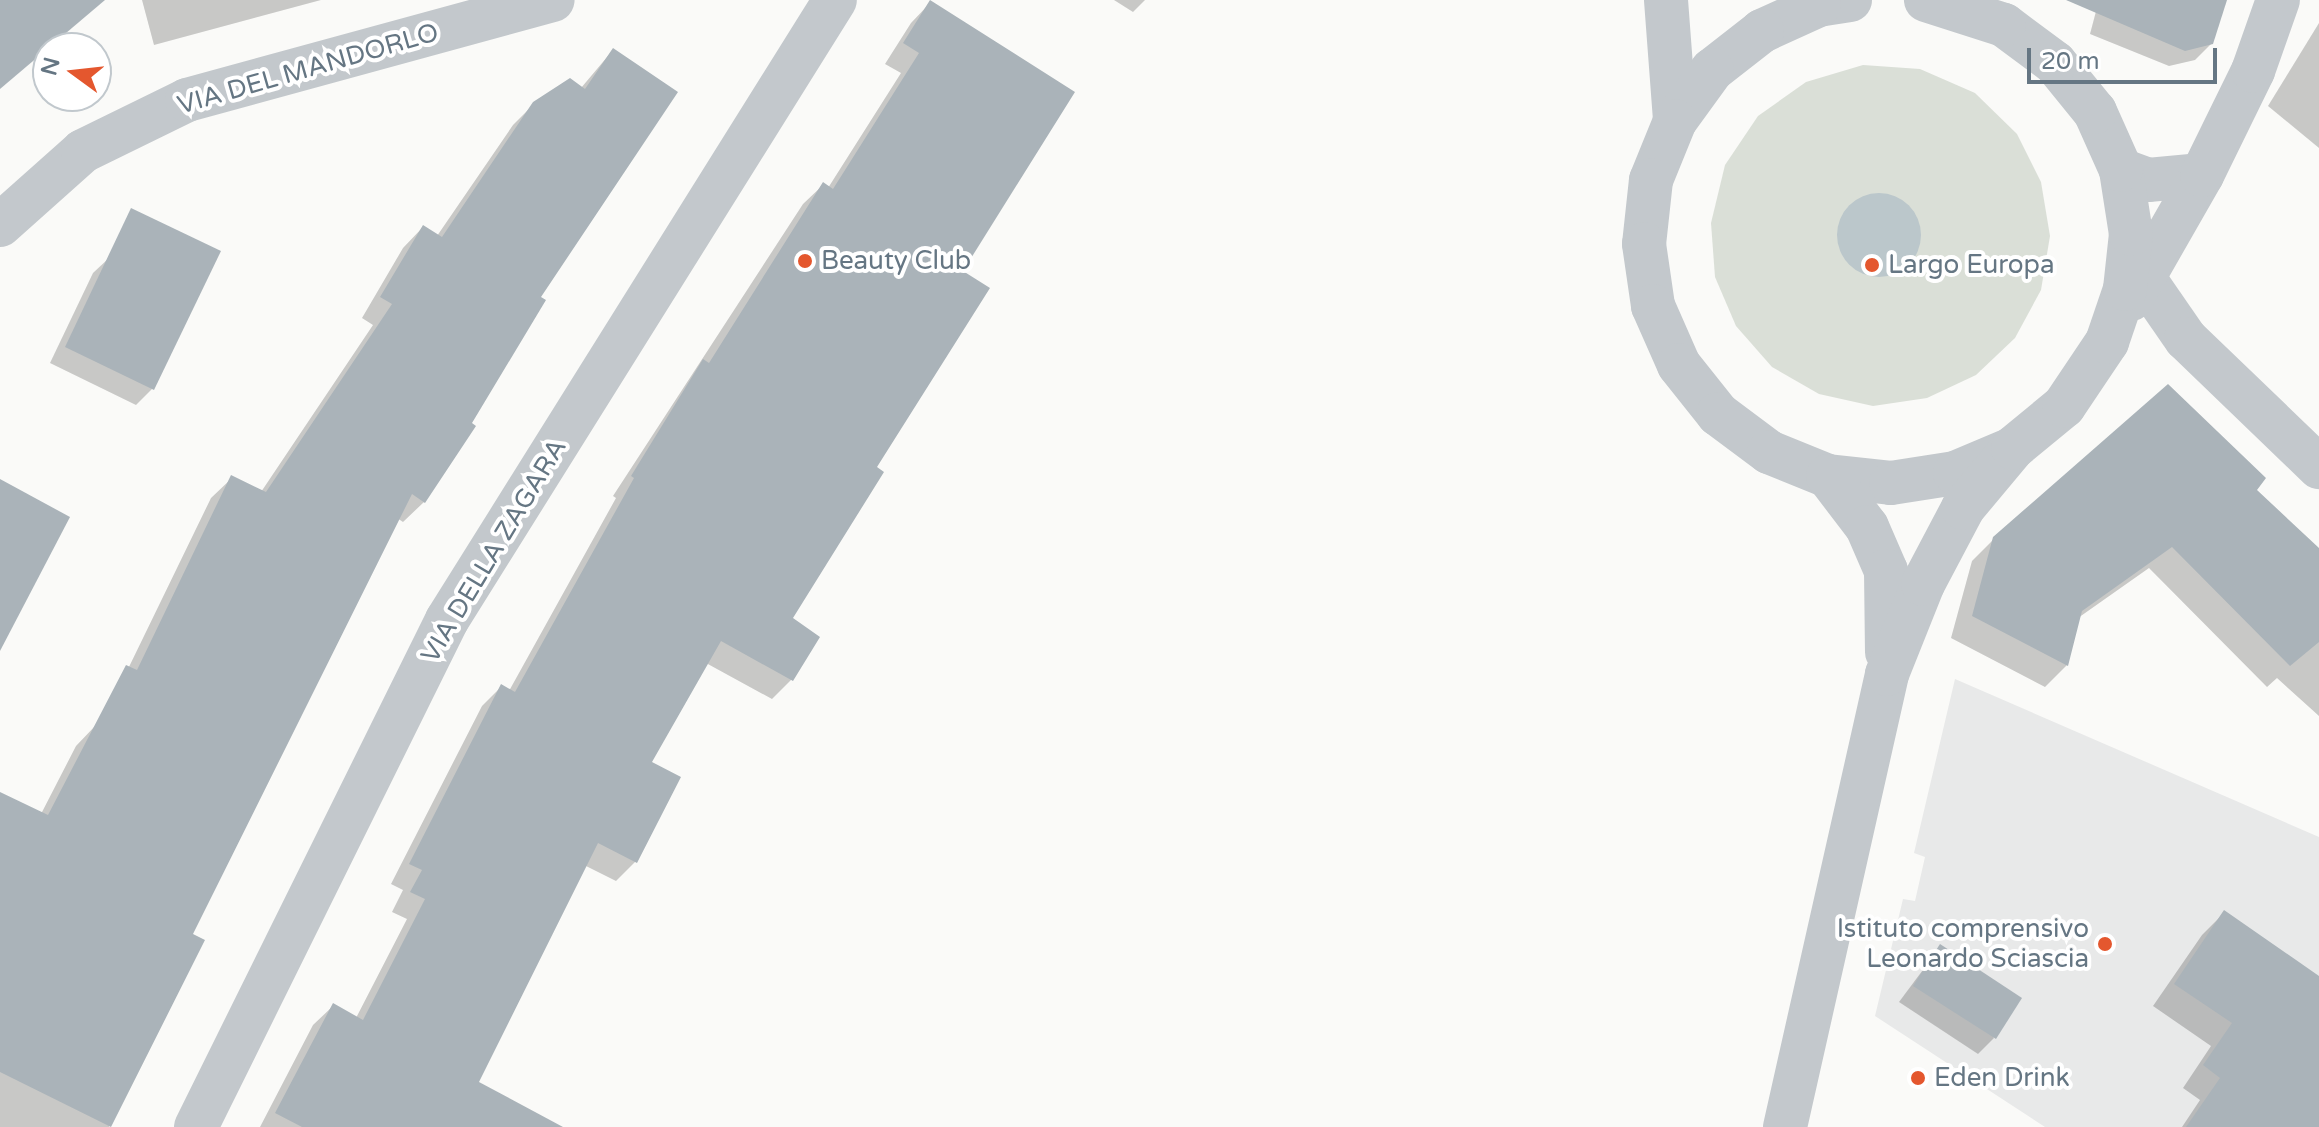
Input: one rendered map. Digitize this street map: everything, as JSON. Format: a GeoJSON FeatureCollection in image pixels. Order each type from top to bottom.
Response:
{"type":"FeatureCollection","features":[{"type":"Feature","properties":{"kind":"street","name":"VIA DEL MANDORLO"},"geometry":{"type":"LineString","coordinates":[[0,225],[83,151],[187,100],[553,0]]}},
{"type":"Feature","properties":{"kind":"street","name":"VIA DELLA ZAGARA"},"geometry":{"type":"LineString","coordinates":[[196,1127],[447,620],[835,0]]}},
{"type":"Feature","properties":{"kind":"street"},"geometry":{"type":"LineString","coordinates":[[1666,0],[1675,121]]}},
{"type":"Feature","properties":{"kind":"street"},"geometry":{"type":"LineString","coordinates":[[1850,0],[1819,5],[1762,31],[1712,70],[1675,121],[1650,193],[1644,244],[1653,306],[1679,365],[1718,414],[1769,452],[1828,476],[1891,483],[1955,473],[2013,448]]}},
{"type":"Feature","properties":{"kind":"street"},"geometry":{"type":"LineString","coordinates":[[1926,0],[2004,25],[2055,63],[2095,112],[2121,170],[2131,234],[2143,277],[2186,339],[2319,467]]}},
{"type":"Feature","properties":{"kind":"street"},"geometry":{"type":"LineString","coordinates":[[1785,1127],[1887,674],[1923,584],[1963,508],[2013,448],[2064,406],[2107,342],[2202,175],[2253,71],[2278,0]]}},
{"type":"Feature","properties":{"kind":"street"},"geometry":{"type":"LineString","coordinates":[[2121,170],[2148,180],[2202,175]]}},
{"type":"Feature","properties":{"kind":"street"},"geometry":{"type":"LineString","coordinates":[[2107,342],[2125,289],[2131,234]]}},
{"type":"Feature","properties":{"kind":"street"},"geometry":{"type":"LineString","coordinates":[[1828,476],[1867,527],[1886,571],[1887,674]]}},
{"type":"Feature","properties":{"kind":"shaded area"},"geometry":{"type":"Polygon","coordinates":[[[1863,65],[1920,69],[1975,93],[2017,134],[2041,182],[2050,236],[2041,290],[2015,338],[1976,375],[1927,398],[1873,406],[1819,394],[1772,367],[1736,326],[1715,277],[1711,223],[1725,165],[1758,116],[1806,82],[1863,65]]]}},
{"type":"Feature","properties":{"kind":"shaded area"},"geometry":{"type":"Polygon","coordinates":[[[1879,193],[1895,196],[1909,205],[1918,219],[1921,235],[1918,251],[1909,265],[1895,274],[1879,277],[1863,274],[1849,265],[1840,251],[1837,235],[1840,219],[1849,205],[1863,196],[1879,193]]]}},
{"type":"Feature","properties":{"kind":"shaded area","name":"Istituto comprensivo Leonardo Sciascia"},"geometry":{"type":"Polygon","coordinates":[[[1955,679],[2319,837],[2319,1127],[2045,1127],[1875,1016],[1903,899],[1915,901],[1925,857],[1914,853],[1955,679]]]}},
{"type":"Feature","properties":{"kind":"building"},"geometry":{"type":"Polygon","coordinates":[[[0,0],[105,0],[67,32],[32,32],[32,62],[0,89],[0,0]]]}},
{"type":"Feature","properties":{"kind":"building"},"geometry":{"type":"Polygon","coordinates":[[[930,0],[1075,92],[963,271],[990,288],[877,467],[884,472],[793,618],[820,637],[793,681],[721,641],[652,762],[681,777],[637,863],[598,843],[479,1082],[563,1127],[302,1127],[275,1113],[333,1003],[363,1020],[425,899],[410,892],[422,870],[409,864],[501,684],[515,692],[634,478],[631,476],[703,359],[709,363],[823,182],[833,189],[919,53],[903,43],[930,0]]]}},
{"type":"Feature","properties":{"kind":"building"},"geometry":{"type":"Polygon","coordinates":[[[2066,0],[2227,0],[2213,44],[2185,51],[2066,0]]]}},
{"type":"Feature","properties":{"kind":"building"},"geometry":{"type":"Polygon","coordinates":[[[613,48],[678,92],[541,297],[546,300],[472,423],[476,426],[425,503],[412,494],[193,934],[205,940],[111,1127],[0,1072],[0,792],[48,815],[126,665],[137,670],[231,475],[266,492],[392,304],[380,297],[423,225],[442,237],[533,102],[570,78],[585,89],[613,48]]]}},
{"type":"Feature","properties":{"kind":"building"},"geometry":{"type":"Polygon","coordinates":[[[131,208],[221,251],[154,390],[65,347],[131,208]]]}},
{"type":"Feature","properties":{"kind":"building"},"geometry":{"type":"Polygon","coordinates":[[[2168,384],[2266,478],[2257,490],[2319,548],[2319,642],[2290,666],[2172,547],[2082,611],[2068,666],[1972,616],[1993,537],[2168,384]]]}},
{"type":"Feature","properties":{"kind":"building"},"geometry":{"type":"Polygon","coordinates":[[[0,479],[70,517],[0,651],[0,479]]]}},
{"type":"Feature","properties":{"kind":"building"},"geometry":{"type":"Polygon","coordinates":[[[2224,910],[2319,976],[2319,1127],[2186,1127],[2220,1078],[2203,1065],[2232,1023],[2174,984],[2224,910]]]}},
{"type":"Feature","properties":{"kind":"building"},"geometry":{"type":"Polygon","coordinates":[[[1940,944],[2022,998],[1996,1039],[1913,986],[1940,944]]]}},
{"type":"Feature","properties":{"kind":"place","name":"Beauty Club"},"geometry":{"type":"Point","coordinates":[805,261]}},
{"type":"Feature","properties":{"kind":"place","name":"Largo Europa"},"geometry":{"type":"Point","coordinates":[1872,265]}},
{"type":"Feature","properties":{"kind":"place","name":"Istituto comprensivo Leonardo Sciascia"},"geometry":{"type":"Point","coordinates":[2105,944]}},
{"type":"Feature","properties":{"kind":"place","name":"Eden Drink"},"geometry":{"type":"Point","coordinates":[1918,1078]}}]}
